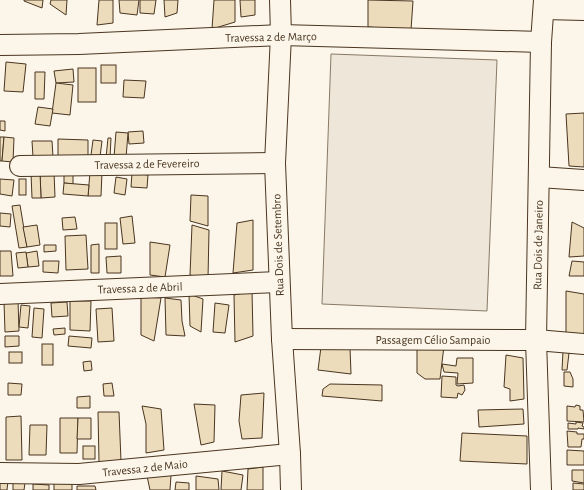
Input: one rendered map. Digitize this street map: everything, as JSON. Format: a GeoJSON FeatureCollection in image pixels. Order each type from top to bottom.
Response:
{"type":"FeatureCollection","features":[{"type":"Feature","properties":{"kind":"street","name":"Rua Dois de Setembro"},"geometry":{"type":"LineString","coordinates":[[280,0],[281,35],[275,163],[279,282],[290,454],[290,490]]}},
{"type":"Feature","properties":{"kind":"street"},"geometry":{"type":"LineString","coordinates":[[544,4],[584,10]]}},
{"type":"Feature","properties":{"kind":"street","name":"Rua Dois de Janeiro"},"geometry":{"type":"LineString","coordinates":[[541,490],[536,340],[541,42],[544,4]]}},
{"type":"Feature","properties":{"kind":"street","name":"Travessa 2 de Março"},"geometry":{"type":"LineString","coordinates":[[0,45],[79,44],[281,35],[541,42]]}},
{"type":"Feature","properties":{"kind":"street","name":"Travessa 2 de Fevereiro"},"geometry":{"type":"LineString","coordinates":[[20,166],[275,163]]}},
{"type":"Feature","properties":{"kind":"street"},"geometry":{"type":"LineString","coordinates":[[539,177],[584,180]]}},
{"type":"Feature","properties":{"kind":"street","name":"Travessa 2 de Abril"},"geometry":{"type":"LineString","coordinates":[[0,294],[279,282]]}},
{"type":"Feature","properties":{"kind":"street","name":"Passagem Célio Sampaio"},"geometry":{"type":"LineString","coordinates":[[282,339],[536,340],[584,344]]}},
{"type":"Feature","properties":{"kind":"street","name":"Travessa 2 de Maio"},"geometry":{"type":"LineString","coordinates":[[0,472],[79,474],[290,454]]}},
{"type":"Feature","properties":{"kind":"shaded area"},"geometry":{"type":"Polygon","coordinates":[[[331,54],[497,60],[487,311],[322,304],[331,54]]]}},
{"type":"Feature","properties":{"kind":"building"},"geometry":{"type":"Polygon","coordinates":[[[43,0],[42,8],[24,1],[43,0]]]}},
{"type":"Feature","properties":{"kind":"building"},"geometry":{"type":"Polygon","coordinates":[[[51,0],[67,0],[66,15],[50,4],[51,0]]]}},
{"type":"Feature","properties":{"kind":"building"},"geometry":{"type":"Polygon","coordinates":[[[99,0],[113,0],[113,23],[97,25],[99,0]]]}},
{"type":"Feature","properties":{"kind":"building"},"geometry":{"type":"Polygon","coordinates":[[[119,0],[139,0],[137,15],[120,13],[119,0]]]}},
{"type":"Feature","properties":{"kind":"building"},"geometry":{"type":"Polygon","coordinates":[[[140,0],[156,0],[154,14],[140,13],[140,0]]]}},
{"type":"Feature","properties":{"kind":"building"},"geometry":{"type":"Polygon","coordinates":[[[164,0],[178,0],[177,13],[165,17],[164,0]]]}},
{"type":"Feature","properties":{"kind":"building"},"geometry":{"type":"Polygon","coordinates":[[[214,0],[235,0],[235,22],[212,29],[214,0]]]}},
{"type":"Feature","properties":{"kind":"building"},"geometry":{"type":"Polygon","coordinates":[[[240,0],[255,0],[255,15],[241,17],[240,0]]]}},
{"type":"Feature","properties":{"kind":"building"},"geometry":{"type":"Polygon","coordinates":[[[368,0],[413,1],[411,30],[368,27],[368,0]]]}},
{"type":"Feature","properties":{"kind":"building"},"geometry":{"type":"Polygon","coordinates":[[[6,62],[26,64],[23,92],[4,91],[6,62]]]}},
{"type":"Feature","properties":{"kind":"building"},"geometry":{"type":"Polygon","coordinates":[[[101,65],[116,65],[116,83],[101,83],[101,65]]]}},
{"type":"Feature","properties":{"kind":"building"},"geometry":{"type":"Polygon","coordinates":[[[78,68],[96,68],[96,102],[78,102],[78,68]]]}},
{"type":"Feature","properties":{"kind":"building"},"geometry":{"type":"Polygon","coordinates":[[[73,69],[74,82],[56,83],[54,71],[73,69]]]}},
{"type":"Feature","properties":{"kind":"building"},"geometry":{"type":"Polygon","coordinates":[[[35,72],[45,72],[44,99],[35,99],[35,72]]]}},
{"type":"Feature","properties":{"kind":"building"},"geometry":{"type":"Polygon","coordinates":[[[124,80],[146,81],[144,98],[123,97],[124,80]]]}},
{"type":"Feature","properties":{"kind":"building"},"geometry":{"type":"Polygon","coordinates":[[[56,83],[73,85],[70,115],[52,113],[56,83]]]}},
{"type":"Feature","properties":{"kind":"building"},"geometry":{"type":"Polygon","coordinates":[[[38,107],[53,109],[50,126],[35,124],[38,107]]]}},
{"type":"Feature","properties":{"kind":"building"},"geometry":{"type":"Polygon","coordinates":[[[584,113],[584,167],[569,166],[566,114],[584,113]]]}},
{"type":"Feature","properties":{"kind":"building"},"geometry":{"type":"Polygon","coordinates":[[[0,121],[5,121],[5,131],[0,130],[0,121]]]}},
{"type":"Feature","properties":{"kind":"building"},"geometry":{"type":"Polygon","coordinates":[[[143,131],[144,143],[129,144],[128,132],[143,131]]]}},
{"type":"Feature","properties":{"kind":"building"},"geometry":{"type":"Polygon","coordinates":[[[116,132],[128,133],[126,158],[114,157],[116,132]]]}},
{"type":"Feature","properties":{"kind":"building"},"geometry":{"type":"Polygon","coordinates":[[[0,137],[4,137],[2,161],[0,161],[0,137]]]}},
{"type":"Feature","properties":{"kind":"building"},"geometry":{"type":"Polygon","coordinates":[[[4,137],[14,138],[13,162],[2,161],[4,137]]]}},
{"type":"Feature","properties":{"kind":"building"},"geometry":{"type":"Polygon","coordinates":[[[108,138],[111,138],[110,158],[106,158],[108,138]]]}},
{"type":"Feature","properties":{"kind":"building"},"geometry":{"type":"Polygon","coordinates":[[[58,139],[88,140],[88,158],[58,158],[58,139]]]}},
{"type":"Feature","properties":{"kind":"building"},"geometry":{"type":"Polygon","coordinates":[[[93,140],[102,141],[100,157],[91,155],[93,140]]]}},
{"type":"Feature","properties":{"kind":"building"},"geometry":{"type":"Polygon","coordinates":[[[32,141],[52,141],[53,157],[33,157],[32,141]]]}},
{"type":"Feature","properties":{"kind":"building"},"geometry":{"type":"Polygon","coordinates":[[[64,171],[73,172],[73,184],[64,183],[64,171]]]}},
{"type":"Feature","properties":{"kind":"building"},"geometry":{"type":"Polygon","coordinates":[[[40,172],[54,172],[55,197],[41,198],[40,172]]]}},
{"type":"Feature","properties":{"kind":"building"},"geometry":{"type":"Polygon","coordinates":[[[40,172],[41,198],[32,198],[31,173],[40,172]]]}},
{"type":"Feature","properties":{"kind":"building"},"geometry":{"type":"Polygon","coordinates":[[[90,172],[102,172],[101,196],[88,196],[90,172]]]}},
{"type":"Feature","properties":{"kind":"building"},"geometry":{"type":"Polygon","coordinates":[[[132,173],[148,175],[147,188],[131,187],[132,173]]]}},
{"type":"Feature","properties":{"kind":"building"},"geometry":{"type":"Polygon","coordinates":[[[116,177],[127,179],[125,195],[114,193],[116,177]]]}},
{"type":"Feature","properties":{"kind":"building"},"geometry":{"type":"Polygon","coordinates":[[[0,179],[14,180],[12,196],[0,194],[0,179]]]}},
{"type":"Feature","properties":{"kind":"building"},"geometry":{"type":"Polygon","coordinates":[[[19,179],[26,179],[26,195],[19,195],[19,179]]]}},
{"type":"Feature","properties":{"kind":"building"},"geometry":{"type":"Polygon","coordinates":[[[64,183],[89,185],[88,196],[63,194],[64,183]]]}},
{"type":"Feature","properties":{"kind":"building"},"geometry":{"type":"Polygon","coordinates":[[[191,195],[208,196],[208,226],[190,221],[191,195]]]}},
{"type":"Feature","properties":{"kind":"building"},"geometry":{"type":"Polygon","coordinates":[[[20,205],[27,247],[19,248],[12,206],[20,205]]]}},
{"type":"Feature","properties":{"kind":"building"},"geometry":{"type":"Polygon","coordinates":[[[0,213],[11,214],[10,227],[0,226],[0,213]]]}},
{"type":"Feature","properties":{"kind":"building"},"geometry":{"type":"Polygon","coordinates":[[[132,216],[135,243],[123,244],[120,218],[132,216]]]}},
{"type":"Feature","properties":{"kind":"building"},"geometry":{"type":"Polygon","coordinates":[[[75,217],[77,229],[63,230],[62,218],[75,217]]]}},
{"type":"Feature","properties":{"kind":"building"},"geometry":{"type":"Polygon","coordinates":[[[253,220],[253,270],[233,273],[237,223],[253,220]]]}},
{"type":"Feature","properties":{"kind":"building"},"geometry":{"type":"Polygon","coordinates":[[[572,222],[584,228],[584,256],[569,257],[572,222]]]}},
{"type":"Feature","properties":{"kind":"building"},"geometry":{"type":"Polygon","coordinates":[[[105,223],[117,223],[117,249],[105,249],[105,223]]]}},
{"type":"Feature","properties":{"kind":"building"},"geometry":{"type":"Polygon","coordinates":[[[37,225],[40,245],[27,247],[23,227],[37,225]]]}},
{"type":"Feature","properties":{"kind":"building"},"geometry":{"type":"Polygon","coordinates":[[[192,225],[209,230],[208,279],[190,275],[192,225]]]}},
{"type":"Feature","properties":{"kind":"building"},"geometry":{"type":"Polygon","coordinates":[[[86,235],[88,269],[66,270],[65,236],[86,235]]]}},
{"type":"Feature","properties":{"kind":"building"},"geometry":{"type":"Polygon","coordinates":[[[150,242],[170,245],[165,277],[150,275],[150,242]]]}},
{"type":"Feature","properties":{"kind":"building"},"geometry":{"type":"Polygon","coordinates":[[[99,244],[99,273],[91,273],[91,245],[99,244]]]}},
{"type":"Feature","properties":{"kind":"building"},"geometry":{"type":"Polygon","coordinates":[[[44,245],[56,245],[56,251],[44,252],[44,245]]]}},
{"type":"Feature","properties":{"kind":"building"},"geometry":{"type":"Polygon","coordinates":[[[0,251],[11,251],[13,276],[0,276],[0,251]]]}},
{"type":"Feature","properties":{"kind":"building"},"geometry":{"type":"Polygon","coordinates":[[[37,251],[39,266],[28,267],[26,253],[37,251]]]}},
{"type":"Feature","properties":{"kind":"building"},"geometry":{"type":"Polygon","coordinates":[[[26,252],[28,267],[18,268],[16,253],[26,252]]]}},
{"type":"Feature","properties":{"kind":"building"},"geometry":{"type":"Polygon","coordinates":[[[121,256],[121,273],[107,273],[106,257],[121,256]]]}},
{"type":"Feature","properties":{"kind":"building"},"geometry":{"type":"Polygon","coordinates":[[[43,261],[59,261],[58,273],[43,272],[43,261]]]}},
{"type":"Feature","properties":{"kind":"building"},"geometry":{"type":"Polygon","coordinates":[[[572,261],[584,262],[584,276],[569,276],[572,261]]]}},
{"type":"Feature","properties":{"kind":"building"},"geometry":{"type":"Polygon","coordinates":[[[252,291],[253,336],[235,342],[234,295],[252,291]]]}},
{"type":"Feature","properties":{"kind":"building"},"geometry":{"type":"Polygon","coordinates":[[[566,291],[584,294],[584,334],[566,334],[566,291]]]}},
{"type":"Feature","properties":{"kind":"building"},"geometry":{"type":"Polygon","coordinates":[[[189,294],[203,299],[201,332],[190,326],[189,294]]]}},
{"type":"Feature","properties":{"kind":"building"},"geometry":{"type":"Polygon","coordinates":[[[141,297],[161,298],[154,341],[141,335],[141,297]]]}},
{"type":"Feature","properties":{"kind":"building"},"geometry":{"type":"Polygon","coordinates":[[[165,298],[181,300],[182,321],[185,336],[166,335],[165,298]]]}},
{"type":"Feature","properties":{"kind":"building"},"geometry":{"type":"Polygon","coordinates":[[[18,301],[19,331],[5,332],[4,302],[18,301]]]}},
{"type":"Feature","properties":{"kind":"building"},"geometry":{"type":"Polygon","coordinates":[[[70,301],[91,301],[90,331],[70,330],[70,301]]]}},
{"type":"Feature","properties":{"kind":"building"},"geometry":{"type":"Polygon","coordinates":[[[67,302],[68,316],[52,317],[51,303],[67,302]]]}},
{"type":"Feature","properties":{"kind":"building"},"geometry":{"type":"Polygon","coordinates":[[[215,303],[229,305],[225,333],[213,332],[215,303]]]}},
{"type":"Feature","properties":{"kind":"building"},"geometry":{"type":"Polygon","coordinates":[[[21,305],[30,306],[28,328],[19,327],[21,305]]]}},
{"type":"Feature","properties":{"kind":"building"},"geometry":{"type":"Polygon","coordinates":[[[34,308],[44,309],[42,338],[32,337],[34,308]]]}},
{"type":"Feature","properties":{"kind":"building"},"geometry":{"type":"Polygon","coordinates":[[[112,308],[114,341],[98,342],[96,309],[112,308]]]}},
{"type":"Feature","properties":{"kind":"building"},"geometry":{"type":"Polygon","coordinates":[[[65,328],[65,334],[54,335],[53,329],[65,328]]]}},
{"type":"Feature","properties":{"kind":"building"},"geometry":{"type":"Polygon","coordinates":[[[5,336],[19,336],[19,346],[5,347],[5,336]]]}},
{"type":"Feature","properties":{"kind":"building"},"geometry":{"type":"Polygon","coordinates":[[[69,336],[92,338],[91,348],[68,346],[69,336]]]}},
{"type":"Feature","properties":{"kind":"building"},"geometry":{"type":"Polygon","coordinates":[[[42,344],[53,344],[53,365],[42,365],[42,344]]]}},
{"type":"Feature","properties":{"kind":"building"},"geometry":{"type":"Polygon","coordinates":[[[444,346],[440,379],[425,379],[417,373],[417,349],[444,346]]]}},
{"type":"Feature","properties":{"kind":"building"},"geometry":{"type":"Polygon","coordinates":[[[321,347],[350,348],[351,374],[318,370],[321,347]]]}},
{"type":"Feature","properties":{"kind":"building"},"geometry":{"type":"Polygon","coordinates":[[[563,351],[569,353],[567,370],[562,370],[563,351]]]}},
{"type":"Feature","properties":{"kind":"building"},"geometry":{"type":"Polygon","coordinates":[[[9,352],[22,352],[22,363],[9,363],[9,352]]]}},
{"type":"Feature","properties":{"kind":"building"},"geometry":{"type":"Polygon","coordinates":[[[506,355],[523,358],[524,399],[510,401],[510,389],[504,387],[506,355]]]}},
{"type":"Feature","properties":{"kind":"building"},"geometry":{"type":"Polygon","coordinates":[[[457,358],[473,358],[473,383],[457,384],[458,373],[444,372],[442,364],[456,366],[457,358]]]}},
{"type":"Feature","properties":{"kind":"building"},"geometry":{"type":"Polygon","coordinates":[[[91,361],[92,370],[84,371],[83,362],[91,361]]]}},
{"type":"Feature","properties":{"kind":"building"},"geometry":{"type":"Polygon","coordinates":[[[564,372],[570,372],[573,379],[573,387],[564,386],[564,372]]]}},
{"type":"Feature","properties":{"kind":"building"},"geometry":{"type":"Polygon","coordinates":[[[442,376],[456,377],[456,385],[464,385],[465,390],[462,395],[458,393],[457,398],[441,397],[442,376]]]}},
{"type":"Feature","properties":{"kind":"building"},"geometry":{"type":"Polygon","coordinates":[[[8,383],[22,384],[21,395],[8,395],[8,383]]]}},
{"type":"Feature","properties":{"kind":"building"},"geometry":{"type":"Polygon","coordinates":[[[112,383],[114,396],[104,396],[103,384],[112,383]]]}},
{"type":"Feature","properties":{"kind":"building"},"geometry":{"type":"Polygon","coordinates":[[[330,384],[382,385],[382,401],[322,396],[323,389],[330,384]]]}},
{"type":"Feature","properties":{"kind":"building"},"geometry":{"type":"Polygon","coordinates":[[[264,393],[262,438],[242,439],[239,421],[241,395],[264,393]]]}},
{"type":"Feature","properties":{"kind":"building"},"geometry":{"type":"Polygon","coordinates":[[[90,396],[90,408],[77,408],[77,397],[90,396]]]}},
{"type":"Feature","properties":{"kind":"building"},"geometry":{"type":"Polygon","coordinates":[[[194,404],[215,405],[214,442],[201,445],[194,404]]]}},
{"type":"Feature","properties":{"kind":"building"},"geometry":{"type":"Polygon","coordinates":[[[576,405],[580,406],[580,410],[583,410],[584,422],[567,421],[567,406],[575,407],[576,405]]]}},
{"type":"Feature","properties":{"kind":"building"},"geometry":{"type":"Polygon","coordinates":[[[142,406],[161,409],[164,450],[146,453],[146,424],[142,406]]]}},
{"type":"Feature","properties":{"kind":"building"},"geometry":{"type":"Polygon","coordinates":[[[523,409],[524,424],[479,427],[478,410],[523,409]]]}},
{"type":"Feature","properties":{"kind":"building"},"geometry":{"type":"Polygon","coordinates":[[[98,412],[119,412],[121,461],[99,462],[98,412]]]}},
{"type":"Feature","properties":{"kind":"building"},"geometry":{"type":"Polygon","coordinates":[[[21,416],[22,460],[6,460],[6,417],[21,416]]]}},
{"type":"Feature","properties":{"kind":"building"},"geometry":{"type":"Polygon","coordinates":[[[60,418],[78,418],[77,453],[60,453],[60,418]]]}},
{"type":"Feature","properties":{"kind":"building"},"geometry":{"type":"Polygon","coordinates":[[[78,418],[91,418],[91,439],[77,439],[78,418]]]}},
{"type":"Feature","properties":{"kind":"building"},"geometry":{"type":"Polygon","coordinates":[[[576,422],[583,423],[582,426],[584,429],[568,429],[568,423],[576,424],[576,422]]]}},
{"type":"Feature","properties":{"kind":"building"},"geometry":{"type":"Polygon","coordinates":[[[30,425],[47,425],[46,455],[29,455],[30,425]]]}},
{"type":"Feature","properties":{"kind":"building"},"geometry":{"type":"Polygon","coordinates":[[[567,431],[577,432],[577,434],[584,434],[581,447],[568,447],[567,431]]]}},
{"type":"Feature","properties":{"kind":"building"},"geometry":{"type":"Polygon","coordinates":[[[462,433],[527,436],[527,464],[460,461],[462,433]]]}},
{"type":"Feature","properties":{"kind":"building"},"geometry":{"type":"Polygon","coordinates":[[[83,446],[95,446],[95,459],[83,459],[83,446]]]}},
{"type":"Feature","properties":{"kind":"building"},"geometry":{"type":"Polygon","coordinates":[[[567,450],[584,451],[584,465],[567,465],[567,450]]]}},
{"type":"Feature","properties":{"kind":"building"},"geometry":{"type":"Polygon","coordinates":[[[263,467],[263,490],[247,490],[248,469],[263,467]]]}},
{"type":"Feature","properties":{"kind":"building"},"geometry":{"type":"Polygon","coordinates":[[[572,470],[584,470],[584,483],[572,481],[572,470]]]}},
{"type":"Feature","properties":{"kind":"building"},"geometry":{"type":"Polygon","coordinates":[[[222,471],[243,475],[241,490],[221,490],[222,471]]]}},
{"type":"Feature","properties":{"kind":"building"},"geometry":{"type":"Polygon","coordinates":[[[171,475],[170,490],[150,490],[147,476],[171,475]]]}},
{"type":"Feature","properties":{"kind":"building"},"geometry":{"type":"Polygon","coordinates":[[[196,476],[218,479],[219,490],[196,490],[196,476]]]}},
{"type":"Feature","properties":{"kind":"building"},"geometry":{"type":"Polygon","coordinates":[[[0,480],[8,481],[7,490],[0,490],[0,480]]]}},
{"type":"Feature","properties":{"kind":"building"},"geometry":{"type":"Polygon","coordinates":[[[13,482],[25,483],[24,490],[13,490],[13,482]]]}},
{"type":"Feature","properties":{"kind":"building"},"geometry":{"type":"Polygon","coordinates":[[[176,482],[189,483],[189,490],[175,490],[176,482]]]}},
{"type":"Feature","properties":{"kind":"building"},"geometry":{"type":"Polygon","coordinates":[[[54,483],[72,483],[72,490],[54,490],[54,483]]]}},
{"type":"Feature","properties":{"kind":"building"},"geometry":{"type":"Polygon","coordinates":[[[573,483],[584,484],[584,490],[573,490],[573,483]]]}},
{"type":"Feature","properties":{"kind":"building"},"geometry":{"type":"Polygon","coordinates":[[[33,484],[49,485],[49,490],[33,490],[33,484]]]}},
{"type":"Feature","properties":{"kind":"building"},"geometry":{"type":"Polygon","coordinates":[[[77,486],[95,486],[96,490],[77,490],[77,486]]]}}]}
